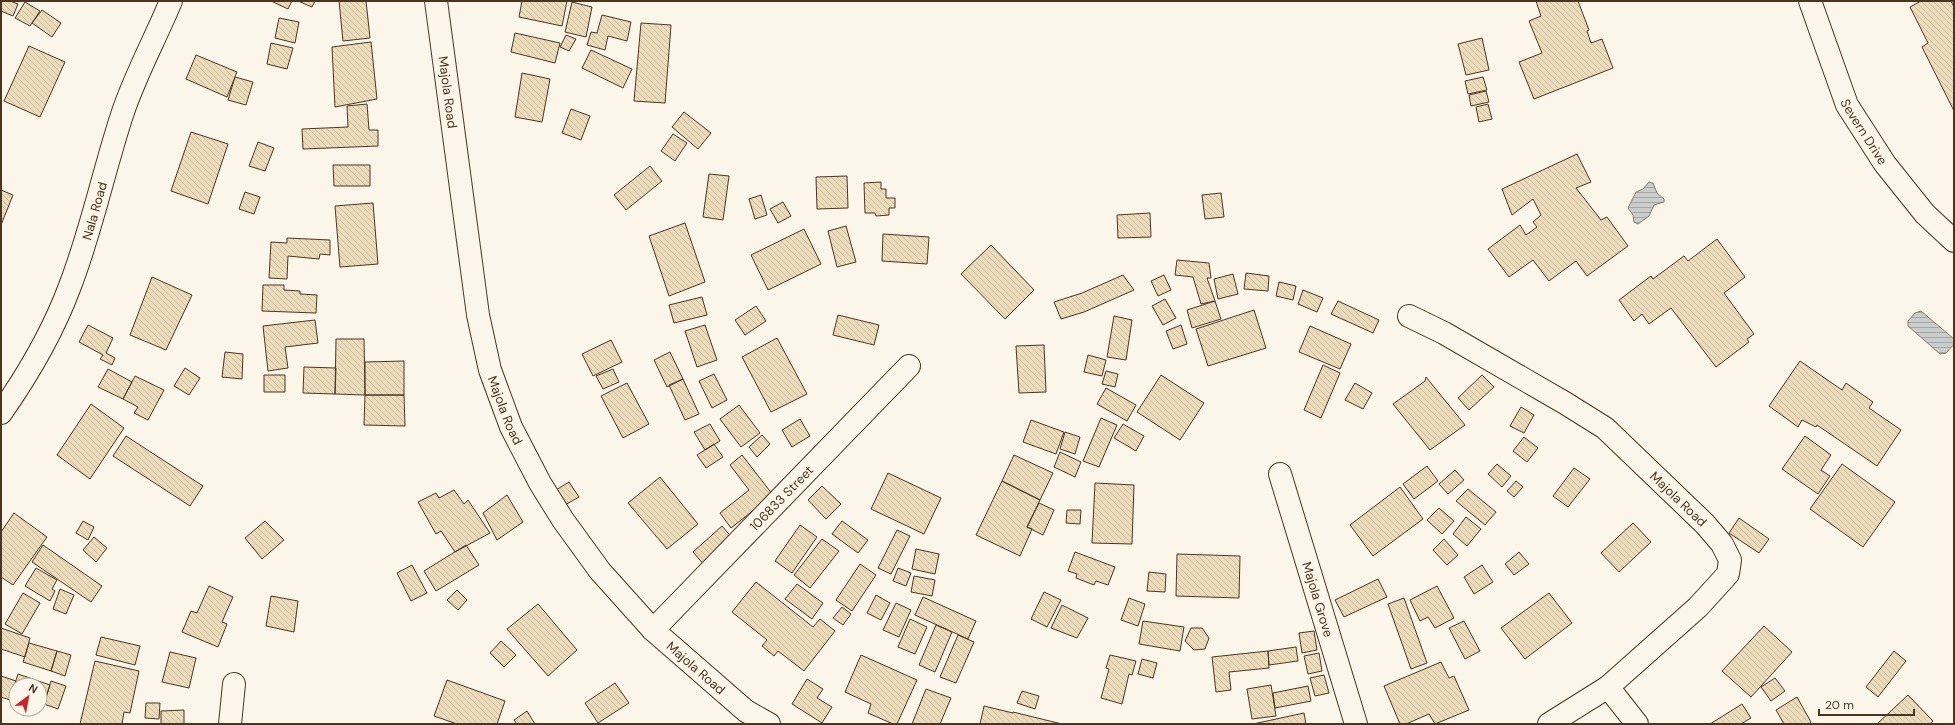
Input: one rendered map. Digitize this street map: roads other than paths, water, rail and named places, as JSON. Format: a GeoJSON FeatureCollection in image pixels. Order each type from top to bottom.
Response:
{"type":"FeatureCollection","features":[{"type":"Feature","properties":{"kind":"street","name":"Nala Road"},"geometry":{"type":"LineString","coordinates":[[1,413],[23,381],[48,337],[70,286],[92,219],[123,111],[171,1]]}},
{"type":"Feature","properties":{"kind":"street","name":"Majola Road"},"geometry":{"type":"LineString","coordinates":[[436,1],[478,315],[490,370],[511,426],[540,483],[559,514],[600,571],[653,630],[746,711],[769,724]]}},
{"type":"Feature","properties":{"kind":"street","name":"Severn Drive"},"geometry":{"type":"LineString","coordinates":[[1810,1],[1847,105],[1885,164],[1925,214],[1954,241]]}},
{"type":"Feature","properties":{"kind":"street","name":"Majola Road"},"geometry":{"type":"LineString","coordinates":[[1409,316],[1444,333],[1565,403],[1605,428],[1706,524],[1722,544],[1730,560],[1728,574],[1698,607],[1608,687],[1549,724]]}},
{"type":"Feature","properties":{"kind":"street","name":"106833 Street"},"geometry":{"type":"LineString","coordinates":[[653,630],[909,366]]}},
{"type":"Feature","properties":{"kind":"street","name":"Majola Grove"},"geometry":{"type":"LineString","coordinates":[[1280,474],[1356,724]]}},
{"type":"Feature","properties":{"kind":"street"},"geometry":{"type":"LineString","coordinates":[[230,724],[234,684]]}},
{"type":"Feature","properties":{"kind":"street"},"geometry":{"type":"LineString","coordinates":[[1608,687],[1637,724]]}}]}
